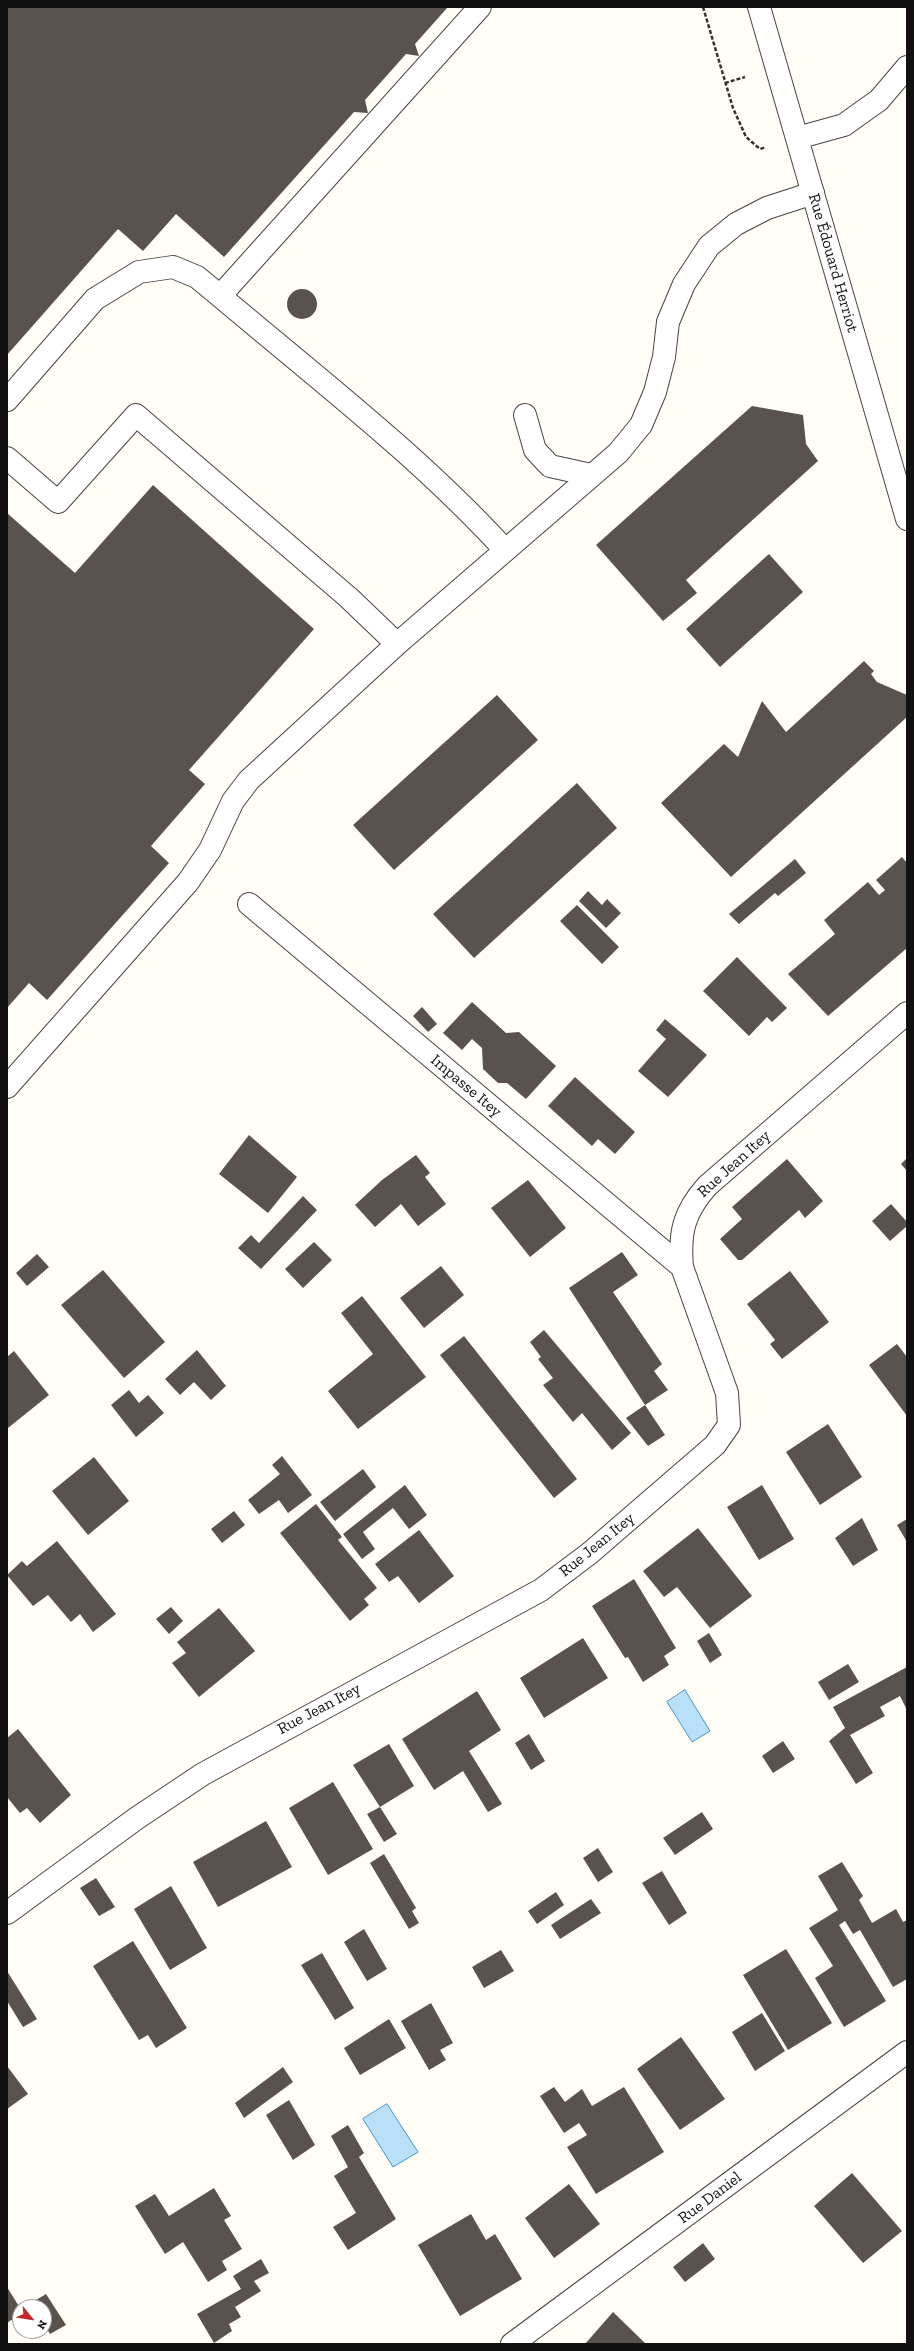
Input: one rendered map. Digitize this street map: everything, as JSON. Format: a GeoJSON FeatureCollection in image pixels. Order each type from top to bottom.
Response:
{"type":"FeatureCollection","features":[{"type":"Feature","properties":{"kind":"street"},"geometry":{"type":"LineString","coordinates":[[220,296],[480,7]]}},
{"type":"Feature","properties":{"kind":"street","name":"Rue Édouard Herriot"},"geometry":{"type":"LineString","coordinates":[[758,7],[907,519]]}},
{"type":"Feature","properties":{"kind":"street"},"geometry":{"type":"LineString","coordinates":[[797,138],[844,125],[879,100],[907,67]]}},
{"type":"Feature","properties":{"kind":"street"},"geometry":{"type":"LineString","coordinates":[[7,1087],[188,882],[210,850],[233,801],[249,780],[397,644],[590,475],[618,453],[641,425],[657,385],[664,357],[668,322],[684,284],[709,246],[736,224],[767,208],[813,193]]}},
{"type":"Feature","properties":{"kind":"street"},"geometry":{"type":"LineString","coordinates":[[7,400],[96,299],[139,272],[173,268],[197,277],[220,296],[439,483],[505,550]]}},
{"type":"Feature","properties":{"kind":"street"},"geometry":{"type":"LineString","coordinates":[[525,415],[535,450],[550,466],[590,475]]}},
{"type":"Feature","properties":{"kind":"street"},"geometry":{"type":"LineString","coordinates":[[7,458],[58,502],[136,416],[349,598],[397,644]]}},
{"type":"Feature","properties":{"kind":"street","name":"Impasse Itey"},"geometry":{"type":"LineString","coordinates":[[249,904],[682,1267]]}},
{"type":"Feature","properties":{"kind":"street","name":"Rue Jean Itey"},"geometry":{"type":"LineString","coordinates":[[7,1913],[137,1818],[203,1774],[541,1590],[590,1554],[715,1445],[729,1425],[727,1393],[682,1267],[680,1248],[682,1226],[694,1201],[707,1186],[907,1013]]}},
{"type":"Feature","properties":{"kind":"street","name":"Rue Daniel"},"geometry":{"type":"LineString","coordinates":[[512,2344],[907,2052]]}},
{"type":"Feature","properties":{"kind":"path"},"geometry":{"type":"LineString","coordinates":[[703,7],[733,108],[746,137],[760,149],[797,138]]}},
{"type":"Feature","properties":{"kind":"water"},"geometry":{"type":"Polygon","coordinates":[[[685,1690],[710,1731],[692,1742],[667,1702],[685,1690]]]}},
{"type":"Feature","properties":{"kind":"water"},"geometry":{"type":"Polygon","coordinates":[[[387,2104],[418,2152],[393,2167],[363,2119],[387,2104]]]}},
{"type":"Feature","properties":{"kind":"building"},"geometry":{"type":"Polygon","coordinates":[[[7,7],[448,7],[415,44],[419,56],[406,54],[365,100],[368,113],[354,112],[224,257],[176,214],[143,251],[118,229],[7,355],[7,7]]]}},
{"type":"Feature","properties":{"kind":"building"},"geometry":{"type":"Polygon","coordinates":[[[302,289],[313,293],[317,304],[313,315],[302,319],[291,315],[287,304],[291,293],[302,289]]]}},
{"type":"Feature","properties":{"kind":"building"},"geometry":{"type":"Polygon","coordinates":[[[752,406],[803,415],[806,444],[818,461],[686,580],[697,593],[663,621],[596,545],[752,406]]]}},
{"type":"Feature","properties":{"kind":"building"},"geometry":{"type":"Polygon","coordinates":[[[153,485],[314,629],[189,770],[205,784],[151,846],[169,863],[47,1000],[29,983],[7,1008],[7,513],[75,573],[153,485]]]}},
{"type":"Feature","properties":{"kind":"building"},"geometry":{"type":"Polygon","coordinates":[[[769,554],[803,592],[720,667],[686,629],[769,554]]]}},
{"type":"Feature","properties":{"kind":"building"},"geometry":{"type":"Polygon","coordinates":[[[864,661],[874,671],[871,674],[877,682],[907,695],[907,717],[731,877],[661,803],[724,744],[738,757],[762,701],[786,732],[864,661]]]}},
{"type":"Feature","properties":{"kind":"building"},"geometry":{"type":"Polygon","coordinates":[[[497,695],[538,740],[394,870],[353,825],[497,695]]]}},
{"type":"Feature","properties":{"kind":"building"},"geometry":{"type":"Polygon","coordinates":[[[577,783],[617,828],[474,958],[433,914],[577,783]]]}},
{"type":"Feature","properties":{"kind":"building"},"geometry":{"type":"Polygon","coordinates":[[[902,857],[907,863],[907,948],[828,1016],[788,974],[835,934],[824,920],[868,882],[879,895],[885,890],[876,880],[902,857]]]}},
{"type":"Feature","properties":{"kind":"building"},"geometry":{"type":"Polygon","coordinates":[[[795,859],[806,873],[778,896],[775,893],[739,924],[729,914],[795,859]]]}},
{"type":"Feature","properties":{"kind":"building"},"geometry":{"type":"Polygon","coordinates":[[[588,891],[602,905],[607,899],[621,913],[606,928],[579,901],[588,891]]]}},
{"type":"Feature","properties":{"kind":"building"},"geometry":{"type":"Polygon","coordinates":[[[577,905],[619,947],[602,964],[560,921],[577,905]]]}},
{"type":"Feature","properties":{"kind":"building"},"geometry":{"type":"Polygon","coordinates":[[[737,957],[787,1008],[772,1022],[767,1017],[749,1036],[703,991],[737,957]]]}},
{"type":"Feature","properties":{"kind":"building"},"geometry":{"type":"Polygon","coordinates":[[[472,1002],[506,1033],[519,1032],[556,1066],[526,1099],[507,1083],[498,1083],[483,1069],[482,1048],[472,1039],[462,1050],[443,1033],[472,1002]]]}},
{"type":"Feature","properties":{"kind":"building"},"geometry":{"type":"Polygon","coordinates":[[[422,1007],[437,1024],[428,1032],[413,1016],[422,1007]]]}},
{"type":"Feature","properties":{"kind":"building"},"geometry":{"type":"Polygon","coordinates":[[[665,1019],[707,1055],[668,1097],[638,1071],[666,1039],[656,1030],[665,1019]]]}},
{"type":"Feature","properties":{"kind":"building"},"geometry":{"type":"Polygon","coordinates":[[[575,1077],[635,1132],[615,1154],[598,1139],[592,1146],[548,1106],[575,1077]]]}},
{"type":"Feature","properties":{"kind":"building"},"geometry":{"type":"Polygon","coordinates":[[[249,1135],[297,1177],[268,1213],[219,1174],[249,1135]]]}},
{"type":"Feature","properties":{"kind":"building"},"geometry":{"type":"Polygon","coordinates":[[[416,1155],[430,1173],[425,1177],[446,1204],[418,1226],[401,1204],[375,1227],[355,1205],[382,1180],[416,1155]]]}},
{"type":"Feature","properties":{"kind":"building"},"geometry":{"type":"Polygon","coordinates":[[[907,1158],[907,1171],[901,1164],[907,1158]]]}},
{"type":"Feature","properties":{"kind":"building"},"geometry":{"type":"Polygon","coordinates":[[[787,1159],[823,1201],[805,1218],[799,1210],[742,1260],[738,1260],[720,1239],[742,1219],[732,1207],[787,1159]]]}},
{"type":"Feature","properties":{"kind":"building"},"geometry":{"type":"Polygon","coordinates":[[[528,1180],[566,1228],[530,1257],[491,1208],[528,1180]]]}},
{"type":"Feature","properties":{"kind":"building"},"geometry":{"type":"Polygon","coordinates":[[[303,1196],[317,1210],[261,1269],[238,1248],[251,1235],[259,1243],[303,1196]]]}},
{"type":"Feature","properties":{"kind":"building"},"geometry":{"type":"Polygon","coordinates":[[[891,1204],[907,1222],[907,1226],[890,1241],[872,1221],[891,1204]]]}},
{"type":"Feature","properties":{"kind":"building"},"geometry":{"type":"Polygon","coordinates":[[[314,1242],[332,1260],[303,1288],[285,1269],[314,1242]]]}},
{"type":"Feature","properties":{"kind":"building"},"geometry":{"type":"Polygon","coordinates":[[[622,1252],[638,1275],[613,1292],[662,1364],[654,1371],[668,1390],[645,1405],[569,1288],[622,1252]]]}},
{"type":"Feature","properties":{"kind":"building"},"geometry":{"type":"Polygon","coordinates":[[[37,1254],[49,1267],[27,1286],[16,1273],[37,1254]]]}},
{"type":"Feature","properties":{"kind":"building"},"geometry":{"type":"Polygon","coordinates":[[[441,1266],[464,1295],[424,1328],[400,1298],[441,1266]]]}},
{"type":"Feature","properties":{"kind":"building"},"geometry":{"type":"Polygon","coordinates":[[[103,1270],[165,1342],[124,1378],[61,1305],[103,1270]]]}},
{"type":"Feature","properties":{"kind":"building"},"geometry":{"type":"Polygon","coordinates":[[[790,1271],[829,1322],[782,1359],[770,1344],[775,1340],[747,1304],[790,1271]]]}},
{"type":"Feature","properties":{"kind":"building"},"geometry":{"type":"Polygon","coordinates":[[[362,1296],[426,1377],[358,1429],[328,1391],[373,1354],[341,1313],[362,1296]]]}},
{"type":"Feature","properties":{"kind":"building"},"geometry":{"type":"Polygon","coordinates":[[[544,1330],[631,1433],[612,1450],[582,1413],[573,1422],[543,1385],[553,1378],[538,1359],[541,1357],[530,1342],[544,1330]]]}},
{"type":"Feature","properties":{"kind":"building"},"geometry":{"type":"Polygon","coordinates":[[[464,1336],[577,1479],[554,1498],[440,1355],[464,1336]]]}},
{"type":"Feature","properties":{"kind":"building"},"geometry":{"type":"Polygon","coordinates":[[[897,1344],[907,1357],[907,1416],[869,1365],[897,1344]]]}},
{"type":"Feature","properties":{"kind":"building"},"geometry":{"type":"Polygon","coordinates":[[[197,1350],[226,1386],[211,1400],[194,1382],[180,1395],[165,1379],[197,1350]]]}},
{"type":"Feature","properties":{"kind":"building"},"geometry":{"type":"Polygon","coordinates":[[[14,1351],[49,1395],[8,1428],[7,1357],[14,1351]]]}},
{"type":"Feature","properties":{"kind":"building"},"geometry":{"type":"Polygon","coordinates":[[[129,1390],[139,1403],[148,1395],[164,1413],[136,1437],[111,1405],[129,1390]]]}},
{"type":"Feature","properties":{"kind":"building"},"geometry":{"type":"Polygon","coordinates":[[[645,1405],[665,1435],[648,1446],[626,1418],[645,1405]]]}},
{"type":"Feature","properties":{"kind":"building"},"geometry":{"type":"Polygon","coordinates":[[[828,1424],[862,1477],[820,1505],[786,1452],[828,1424]]]}},
{"type":"Feature","properties":{"kind":"building"},"geometry":{"type":"Polygon","coordinates":[[[282,1456],[312,1495],[288,1513],[279,1500],[259,1514],[248,1500],[280,1474],[272,1465],[282,1456]]]}},
{"type":"Feature","properties":{"kind":"building"},"geometry":{"type":"Polygon","coordinates":[[[94,1457],[129,1501],[88,1535],[52,1491],[94,1457]]]}},
{"type":"Feature","properties":{"kind":"building"},"geometry":{"type":"Polygon","coordinates":[[[363,1469],[376,1487],[335,1521],[320,1502],[363,1469]]]}},
{"type":"Feature","properties":{"kind":"building"},"geometry":{"type":"Polygon","coordinates":[[[405,1485],[427,1515],[409,1529],[393,1508],[363,1532],[375,1549],[362,1559],[343,1534],[405,1485]]]}},
{"type":"Feature","properties":{"kind":"building"},"geometry":{"type":"Polygon","coordinates":[[[762,1485],[794,1539],[759,1560],[727,1507],[762,1485]]]}},
{"type":"Feature","properties":{"kind":"building"},"geometry":{"type":"Polygon","coordinates":[[[316,1504],[342,1537],[338,1540],[377,1588],[364,1599],[369,1605],[350,1621],[280,1533],[316,1504]]]}},
{"type":"Feature","properties":{"kind":"building"},"geometry":{"type":"Polygon","coordinates":[[[234,1511],[245,1525],[222,1543],[211,1529],[234,1511]]]}},
{"type":"Feature","properties":{"kind":"building"},"geometry":{"type":"Polygon","coordinates":[[[862,1518],[878,1550],[853,1566],[835,1538],[862,1518]]]}},
{"type":"Feature","properties":{"kind":"building"},"geometry":{"type":"Polygon","coordinates":[[[907,1519],[907,1542],[897,1525],[907,1519]]]}},
{"type":"Feature","properties":{"kind":"building"},"geometry":{"type":"Polygon","coordinates":[[[698,1528],[752,1596],[710,1628],[677,1587],[664,1597],[643,1571],[698,1528]]]}},
{"type":"Feature","properties":{"kind":"building"},"geometry":{"type":"Polygon","coordinates":[[[419,1530],[454,1576],[419,1603],[398,1576],[389,1582],[375,1564],[419,1530]]]}},
{"type":"Feature","properties":{"kind":"building"},"geometry":{"type":"Polygon","coordinates":[[[57,1541],[116,1614],[93,1632],[80,1614],[71,1622],[48,1595],[33,1606],[7,1575],[22,1561],[27,1566],[57,1541]]]}},
{"type":"Feature","properties":{"kind":"building"},"geometry":{"type":"Polygon","coordinates":[[[634,1579],[676,1648],[664,1656],[669,1665],[643,1682],[628,1657],[625,1658],[592,1606],[634,1579]]]}},
{"type":"Feature","properties":{"kind":"building"},"geometry":{"type":"Polygon","coordinates":[[[171,1607],[183,1621],[169,1634],[156,1619],[171,1607]]]}},
{"type":"Feature","properties":{"kind":"building"},"geometry":{"type":"Polygon","coordinates":[[[219,1608],[255,1651],[199,1697],[172,1663],[186,1653],[177,1642],[219,1608]]]}},
{"type":"Feature","properties":{"kind":"building"},"geometry":{"type":"Polygon","coordinates":[[[709,1633],[722,1655],[710,1663],[697,1641],[709,1633]]]}},
{"type":"Feature","properties":{"kind":"building"},"geometry":{"type":"Polygon","coordinates":[[[583,1638],[608,1678],[544,1718],[520,1678],[583,1638]]]}},
{"type":"Feature","properties":{"kind":"building"},"geometry":{"type":"Polygon","coordinates":[[[848,1664],[859,1682],[829,1700],[818,1682],[848,1664]]]}},
{"type":"Feature","properties":{"kind":"building"},"geometry":{"type":"Polygon","coordinates":[[[907,1667],[907,1710],[900,1696],[880,1707],[885,1716],[850,1735],[873,1773],[856,1784],[829,1741],[845,1728],[833,1707],[907,1667]]]}},
{"type":"Feature","properties":{"kind":"building"},"geometry":{"type":"Polygon","coordinates":[[[477,1691],[501,1730],[469,1751],[502,1804],[488,1812],[463,1771],[434,1790],[402,1739],[477,1691]]]}},
{"type":"Feature","properties":{"kind":"building"},"geometry":{"type":"Polygon","coordinates":[[[18,1729],[71,1795],[40,1823],[27,1808],[20,1813],[7,1797],[7,1738],[18,1729]]]}},
{"type":"Feature","properties":{"kind":"building"},"geometry":{"type":"Polygon","coordinates":[[[529,1734],[545,1761],[531,1770],[515,1743],[529,1734]]]}},
{"type":"Feature","properties":{"kind":"building"},"geometry":{"type":"Polygon","coordinates":[[[783,1741],[795,1759],[773,1773],[762,1756],[783,1741]]]}},
{"type":"Feature","properties":{"kind":"building"},"geometry":{"type":"Polygon","coordinates":[[[389,1744],[414,1786],[380,1807],[353,1765],[389,1744]]]}},
{"type":"Feature","properties":{"kind":"building"},"geometry":{"type":"Polygon","coordinates":[[[333,1782],[373,1849],[328,1875],[289,1808],[333,1782]]]}},
{"type":"Feature","properties":{"kind":"building"},"geometry":{"type":"Polygon","coordinates":[[[380,1807],[397,1834],[384,1842],[367,1814],[380,1807]]]}},
{"type":"Feature","properties":{"kind":"building"},"geometry":{"type":"Polygon","coordinates":[[[702,1812],[713,1829],[675,1855],[663,1838],[702,1812]]]}},
{"type":"Feature","properties":{"kind":"building"},"geometry":{"type":"Polygon","coordinates":[[[266,1821],[292,1867],[218,1907],[193,1862],[266,1821]]]}},
{"type":"Feature","properties":{"kind":"building"},"geometry":{"type":"Polygon","coordinates":[[[598,1848],[613,1872],[598,1882],[583,1858],[598,1848]]]}},
{"type":"Feature","properties":{"kind":"building"},"geometry":{"type":"Polygon","coordinates":[[[384,1854],[416,1908],[412,1911],[419,1923],[409,1929],[370,1863],[384,1854]]]}},
{"type":"Feature","properties":{"kind":"building"},"geometry":{"type":"Polygon","coordinates":[[[842,1862],[863,1896],[859,1900],[872,1923],[896,1909],[903,1922],[907,1920],[907,1979],[893,1987],[860,1930],[853,1934],[845,1921],[839,1925],[886,2001],[844,2027],[815,1978],[833,1966],[809,1928],[838,1910],[818,1876],[842,1862]]]}},
{"type":"Feature","properties":{"kind":"building"},"geometry":{"type":"Polygon","coordinates":[[[662,1871],[687,1913],[669,1925],[642,1883],[662,1871]]]}},
{"type":"Feature","properties":{"kind":"building"},"geometry":{"type":"Polygon","coordinates":[[[96,1878],[115,1907],[99,1916],[80,1888],[96,1878]]]}},
{"type":"Feature","properties":{"kind":"building"},"geometry":{"type":"Polygon","coordinates":[[[171,1886],[207,1948],[170,1970],[134,1909],[171,1886]]]}},
{"type":"Feature","properties":{"kind":"building"},"geometry":{"type":"Polygon","coordinates":[[[556,1892],[564,1905],[537,1924],[528,1911],[556,1892]]]}},
{"type":"Feature","properties":{"kind":"building"},"geometry":{"type":"Polygon","coordinates":[[[591,1899],[601,1913],[560,1939],[551,1925],[591,1899]]]}},
{"type":"Feature","properties":{"kind":"building"},"geometry":{"type":"Polygon","coordinates":[[[364,1929],[387,1969],[367,1981],[344,1942],[364,1929]]]}},
{"type":"Feature","properties":{"kind":"building"},"geometry":{"type":"Polygon","coordinates":[[[133,1941],[187,2028],[156,2048],[148,2035],[139,2040],[93,1966],[133,1941]]]}},
{"type":"Feature","properties":{"kind":"building"},"geometry":{"type":"Polygon","coordinates":[[[786,1949],[832,2023],[788,2050],[743,1975],[786,1949]]]}},
{"type":"Feature","properties":{"kind":"building"},"geometry":{"type":"Polygon","coordinates":[[[501,1950],[514,1971],[484,1988],[472,1967],[501,1950]]]}},
{"type":"Feature","properties":{"kind":"building"},"geometry":{"type":"Polygon","coordinates":[[[322,1953],[354,2008],[335,2020],[301,1965],[322,1953]]]}},
{"type":"Feature","properties":{"kind":"building"},"geometry":{"type":"Polygon","coordinates":[[[7,1971],[37,2019],[23,2027],[7,2001],[7,1971]]]}},
{"type":"Feature","properties":{"kind":"building"},"geometry":{"type":"Polygon","coordinates":[[[431,2003],[453,2043],[440,2050],[446,2060],[429,2070],[401,2021],[431,2003]]]}},
{"type":"Feature","properties":{"kind":"building"},"geometry":{"type":"Polygon","coordinates":[[[762,2013],[785,2051],[755,2071],[732,2032],[762,2013]]]}},
{"type":"Feature","properties":{"kind":"building"},"geometry":{"type":"Polygon","coordinates":[[[389,2019],[406,2048],[360,2075],[344,2048],[389,2019]]]}},
{"type":"Feature","properties":{"kind":"building"},"geometry":{"type":"Polygon","coordinates":[[[681,2037],[725,2099],[680,2130],[637,2069],[681,2037]]]}},
{"type":"Feature","properties":{"kind":"building"},"geometry":{"type":"Polygon","coordinates":[[[7,2066],[28,2094],[7,2109],[7,2066]]]}},
{"type":"Feature","properties":{"kind":"building"},"geometry":{"type":"Polygon","coordinates":[[[283,2067],[293,2082],[244,2118],[235,2103],[283,2067]]]}},
{"type":"Feature","properties":{"kind":"building"},"geometry":{"type":"Polygon","coordinates":[[[554,2087],[565,2102],[582,2089],[592,2106],[624,2087],[664,2152],[596,2194],[567,2147],[587,2135],[579,2123],[564,2133],[540,2096],[554,2087]]]}},
{"type":"Feature","properties":{"kind":"building"},"geometry":{"type":"Polygon","coordinates":[[[289,2100],[315,2145],[293,2160],[266,2115],[289,2100]]]}},
{"type":"Feature","properties":{"kind":"building"},"geometry":{"type":"Polygon","coordinates":[[[348,2125],[364,2153],[359,2157],[396,2219],[348,2250],[333,2227],[356,2213],[334,2176],[348,2167],[331,2136],[348,2125]]]}},
{"type":"Feature","properties":{"kind":"building"},"geometry":{"type":"Polygon","coordinates":[[[852,2173],[902,2231],[863,2263],[814,2206],[852,2173]]]}},
{"type":"Feature","properties":{"kind":"building"},"geometry":{"type":"Polygon","coordinates":[[[569,2184],[600,2224],[554,2258],[525,2218],[569,2184]]]}},
{"type":"Feature","properties":{"kind":"building"},"geometry":{"type":"Polygon","coordinates":[[[214,2188],[231,2216],[224,2220],[242,2249],[222,2261],[227,2270],[208,2282],[183,2242],[165,2254],[135,2206],[155,2194],[169,2216],[214,2188]]]}},
{"type":"Feature","properties":{"kind":"building"},"geometry":{"type":"Polygon","coordinates":[[[471,2214],[486,2240],[495,2234],[522,2279],[460,2316],[418,2245],[471,2214]]]}},
{"type":"Feature","properties":{"kind":"building"},"geometry":{"type":"Polygon","coordinates":[[[703,2243],[715,2259],[685,2282],[673,2267],[703,2243]]]}},
{"type":"Feature","properties":{"kind":"building"},"geometry":{"type":"Polygon","coordinates":[[[261,2259],[269,2273],[254,2281],[261,2291],[235,2307],[241,2317],[229,2324],[232,2331],[214,2343],[197,2314],[241,2289],[233,2276],[261,2259]]]}},
{"type":"Feature","properties":{"kind":"building"},"geometry":{"type":"Polygon","coordinates":[[[7,2287],[14,2299],[12,2299],[12,2320],[7,2323],[7,2287]]]}},
{"type":"Feature","properties":{"kind":"building"},"geometry":{"type":"Polygon","coordinates":[[[46,2294],[49,2299],[38,2299],[46,2294]]]}},
{"type":"Feature","properties":{"kind":"building"},"geometry":{"type":"Polygon","coordinates":[[[52,2303],[66,2325],[52,2333],[52,2303]]]}},
{"type":"Feature","properties":{"kind":"building"},"geometry":{"type":"Polygon","coordinates":[[[613,2312],[646,2344],[585,2344],[613,2312]]]}}]}
